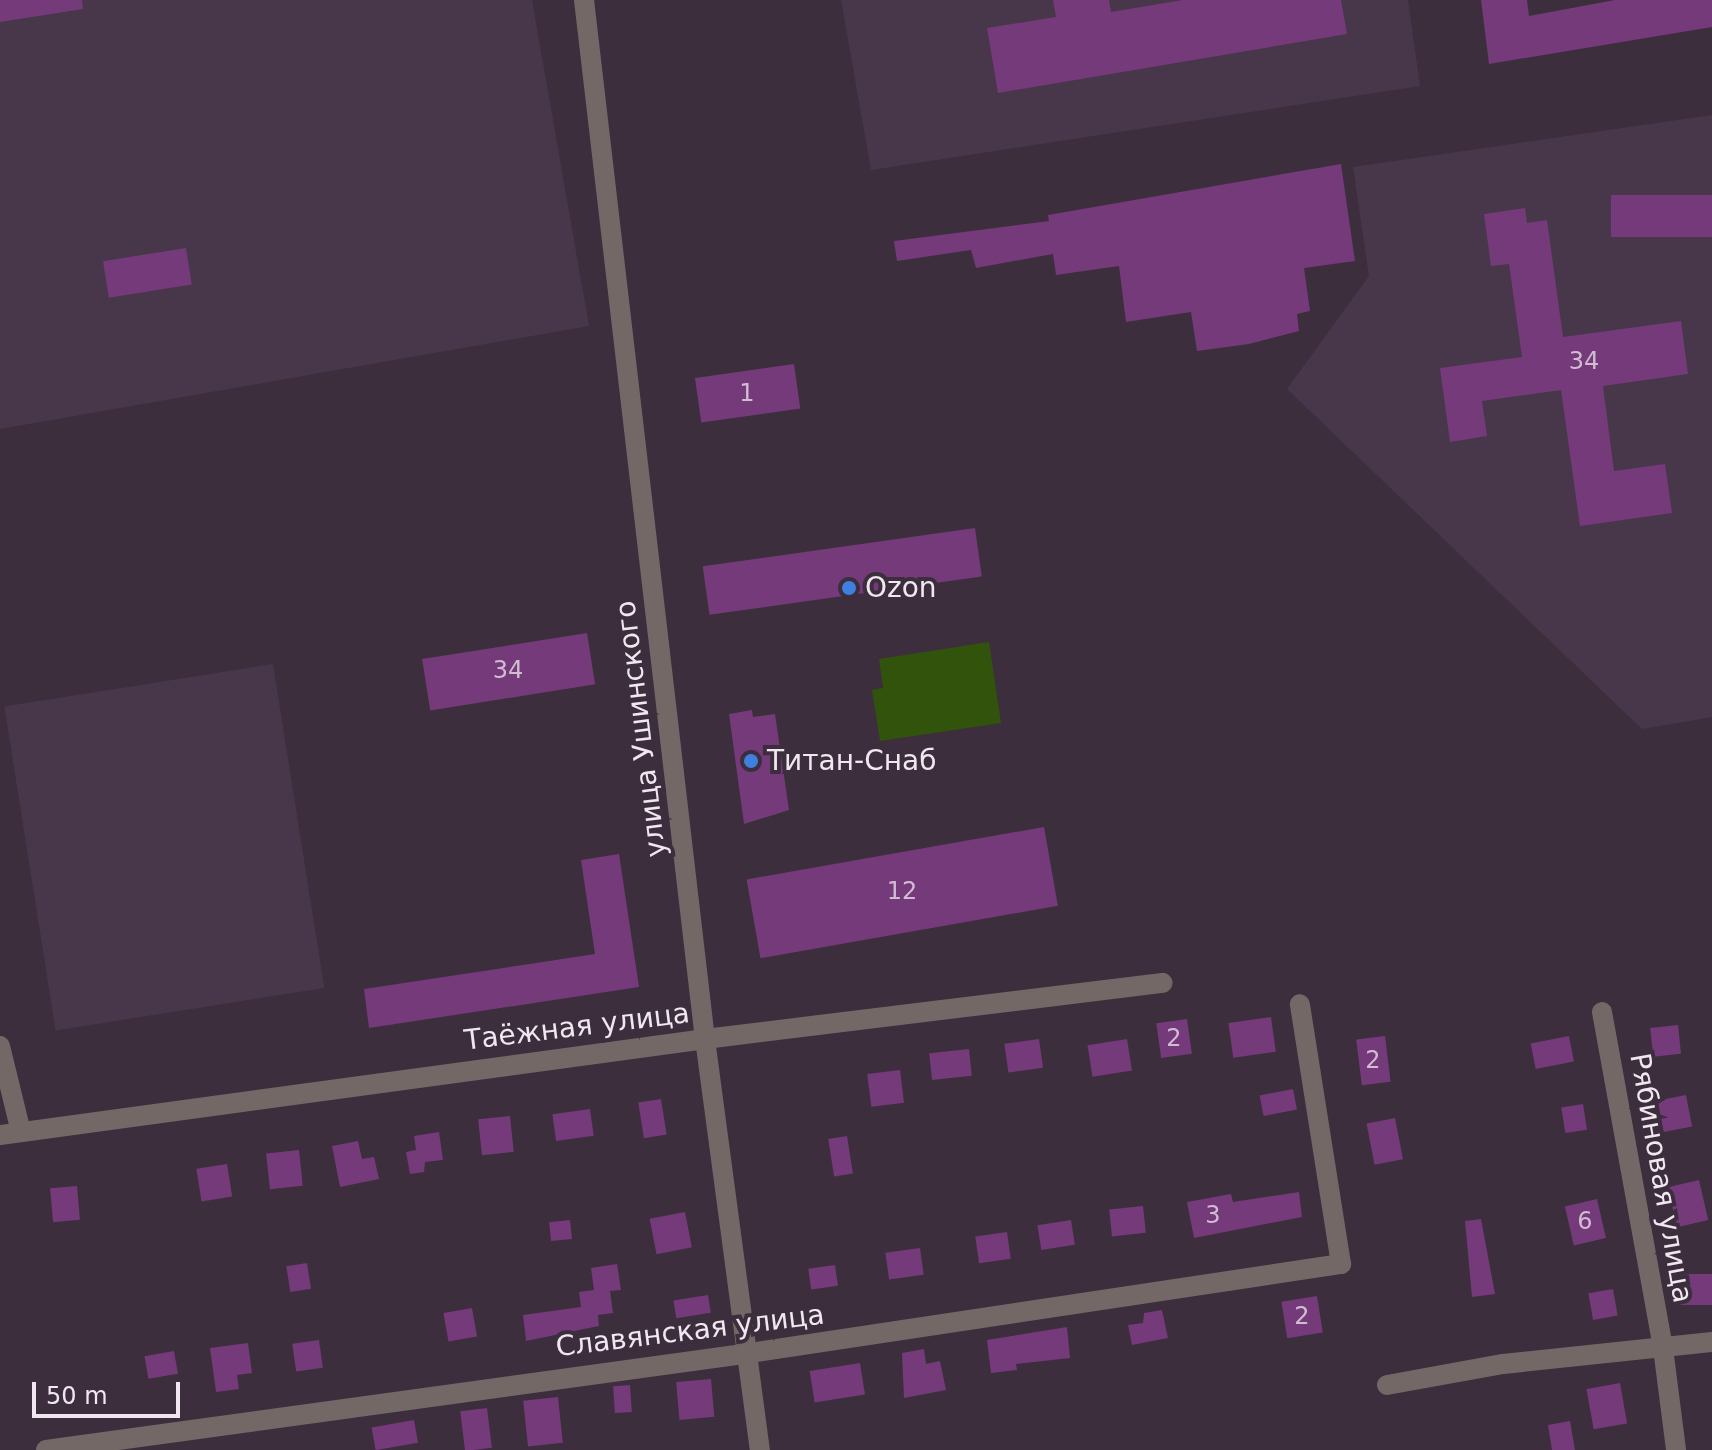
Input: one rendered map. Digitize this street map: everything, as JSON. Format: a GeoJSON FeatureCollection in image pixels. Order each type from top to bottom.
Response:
{"type":"FeatureCollection","features":[{"type":"Feature","properties":{"kind":"street","name":"улица Ушинского"},"geometry":{"type":"LineString","coordinates":[[584,0],[743,1354],[760,1450]]}},
{"type":"Feature","properties":{"kind":"street","name":"Таёжная улица"},"geometry":{"type":"LineString","coordinates":[[10,1132],[705,1039],[1163,983]]}},
{"type":"Feature","properties":{"kind":"street","name":"Славянская улица"},"geometry":{"type":"LineString","coordinates":[[46,1450],[743,1354],[1341,1264],[1300,1004]]}},
{"type":"Feature","properties":{"kind":"street","name":"Рябиновая улица"},"geometry":{"type":"LineString","coordinates":[[1602,1012],[1663,1348],[1676,1450]]}},
{"type":"Feature","properties":{"kind":"street"},"geometry":{"type":"LineString","coordinates":[[0,1046],[10,1132]]}},
{"type":"Feature","properties":{"kind":"street"},"geometry":{"type":"LineString","coordinates":[[1387,1385],[1503,1364],[1712,1342]]}},
{"type":"Feature","properties":{"kind":"shaded area"},"geometry":{"type":"Polygon","coordinates":[[[0,0],[532,0],[589,326],[0,429],[0,0]]]}},
{"type":"Feature","properties":{"kind":"shaded area"},"geometry":{"type":"Polygon","coordinates":[[[841,0],[1408,0],[1420,86],[871,170],[841,0]]]}},
{"type":"Feature","properties":{"kind":"shaded area"},"geometry":{"type":"Polygon","coordinates":[[[1712,115],[1712,717],[1642,729],[1287,389],[1369,276],[1353,167],[1712,115]]]}},
{"type":"Feature","properties":{"kind":"shaded area"},"geometry":{"type":"Polygon","coordinates":[[[273,664],[324,988],[56,1031],[4,707],[273,664]]]}},
{"type":"Feature","properties":{"kind":"green space"},"geometry":{"type":"Polygon","coordinates":[[[989,642],[1001,723],[880,741],[872,690],[883,688],[879,659],[989,642]]]}},
{"type":"Feature","properties":{"kind":"building"},"geometry":{"type":"Polygon","coordinates":[[[0,0],[82,0],[83,9],[0,22],[0,0]]]}},
{"type":"Feature","properties":{"kind":"building"},"geometry":{"type":"Polygon","coordinates":[[[1053,0],[1109,0],[1111,12],[1183,0],[1341,0],[1347,34],[998,93],[987,28],[1056,17],[1053,0]]]}},
{"type":"Feature","properties":{"kind":"building"},"geometry":{"type":"Polygon","coordinates":[[[1481,0],[1527,0],[1529,16],[1615,0],[1712,0],[1712,27],[1489,64],[1481,0]]]}},
{"type":"Feature","properties":{"kind":"building"},"geometry":{"type":"Polygon","coordinates":[[[1341,164],[1355,261],[1304,268],[1310,311],[1297,314],[1299,331],[1249,344],[1197,351],[1191,312],[1126,322],[1119,266],[1056,275],[1053,254],[976,268],[971,250],[897,261],[894,241],[1049,221],[1048,215],[1341,164]]]}},
{"type":"Feature","properties":{"kind":"building"},"geometry":{"type":"Polygon","coordinates":[[[1611,195],[1712,195],[1712,237],[1611,237],[1611,195]]]}},
{"type":"Feature","properties":{"kind":"building"},"geometry":{"type":"Polygon","coordinates":[[[1525,208],[1527,223],[1547,220],[1563,337],[1681,321],[1688,374],[1603,386],[1614,471],[1665,464],[1672,513],[1580,526],[1561,390],[1482,401],[1487,436],[1450,442],[1440,368],[1522,357],[1509,264],[1491,266],[1484,214],[1525,208]]]}},
{"type":"Feature","properties":{"kind":"building"},"geometry":{"type":"Polygon","coordinates":[[[186,248],[192,285],[109,298],[103,261],[186,248]]]}},
{"type":"Feature","properties":{"kind":"building"},"geometry":{"type":"Polygon","coordinates":[[[794,364],[800,409],[701,422],[695,378],[794,364]]]}},
{"type":"Feature","properties":{"kind":"building"},"geometry":{"type":"Polygon","coordinates":[[[975,528],[982,577],[709,615],[703,566],[975,528]]]}},
{"type":"Feature","properties":{"kind":"building"},"geometry":{"type":"Polygon","coordinates":[[[587,633],[595,684],[430,710],[422,659],[587,633]]]}},
{"type":"Feature","properties":{"kind":"building"},"geometry":{"type":"Polygon","coordinates":[[[752,710],[753,717],[775,714],[789,810],[744,824],[729,714],[752,710]]]}},
{"type":"Feature","properties":{"kind":"building"},"geometry":{"type":"Polygon","coordinates":[[[1044,827],[1058,906],[760,958],[747,879],[1044,827]]]}},
{"type":"Feature","properties":{"kind":"building"},"geometry":{"type":"Polygon","coordinates":[[[619,854],[639,987],[369,1028],[364,989],[595,954],[581,860],[619,854]]]}},
{"type":"Feature","properties":{"kind":"building"},"geometry":{"type":"Polygon","coordinates":[[[1271,1017],[1276,1052],[1233,1058],[1228,1023],[1271,1017]]]}},
{"type":"Feature","properties":{"kind":"building"},"geometry":{"type":"Polygon","coordinates":[[[1187,1019],[1192,1054],[1161,1058],[1156,1023],[1187,1019]]]}},
{"type":"Feature","properties":{"kind":"building"},"geometry":{"type":"Polygon","coordinates":[[[1678,1025],[1681,1054],[1653,1057],[1650,1028],[1678,1025]]]}},
{"type":"Feature","properties":{"kind":"building"},"geometry":{"type":"Polygon","coordinates":[[[1385,1036],[1391,1082],[1362,1085],[1356,1040],[1385,1036]]]}},
{"type":"Feature","properties":{"kind":"building"},"geometry":{"type":"Polygon","coordinates":[[[1569,1036],[1574,1062],[1536,1069],[1531,1043],[1569,1036]]]}},
{"type":"Feature","properties":{"kind":"building"},"geometry":{"type":"Polygon","coordinates":[[[1039,1039],[1043,1068],[1008,1073],[1004,1044],[1039,1039]]]}},
{"type":"Feature","properties":{"kind":"building"},"geometry":{"type":"Polygon","coordinates":[[[1127,1039],[1132,1071],[1092,1077],[1087,1045],[1127,1039]]]}},
{"type":"Feature","properties":{"kind":"building"},"geometry":{"type":"Polygon","coordinates":[[[969,1049],[972,1076],[932,1080],[929,1053],[969,1049]]]}},
{"type":"Feature","properties":{"kind":"building"},"geometry":{"type":"Polygon","coordinates":[[[900,1070],[904,1103],[871,1107],[867,1074],[900,1070]]]}},
{"type":"Feature","properties":{"kind":"building"},"geometry":{"type":"Polygon","coordinates":[[[1293,1089],[1297,1110],[1264,1116],[1260,1095],[1293,1089]]]}},
{"type":"Feature","properties":{"kind":"building"},"geometry":{"type":"Polygon","coordinates":[[[1686,1095],[1692,1126],[1664,1132],[1658,1101],[1686,1095]]]}},
{"type":"Feature","properties":{"kind":"building"},"geometry":{"type":"Polygon","coordinates":[[[661,1099],[667,1135],[644,1138],[638,1103],[661,1099]]]}},
{"type":"Feature","properties":{"kind":"building"},"geometry":{"type":"Polygon","coordinates":[[[1583,1104],[1587,1130],[1565,1133],[1561,1107],[1583,1104]]]}},
{"type":"Feature","properties":{"kind":"building"},"geometry":{"type":"Polygon","coordinates":[[[590,1109],[594,1136],[556,1141],[552,1114],[590,1109]]]}},
{"type":"Feature","properties":{"kind":"building"},"geometry":{"type":"Polygon","coordinates":[[[510,1116],[514,1152],[482,1155],[478,1119],[510,1116]]]}},
{"type":"Feature","properties":{"kind":"building"},"geometry":{"type":"Polygon","coordinates":[[[1395,1118],[1403,1159],[1375,1165],[1367,1124],[1395,1118]]]}},
{"type":"Feature","properties":{"kind":"building"},"geometry":{"type":"Polygon","coordinates":[[[439,1132],[443,1160],[425,1162],[424,1172],[410,1174],[406,1152],[416,1150],[414,1136],[439,1132]]]}},
{"type":"Feature","properties":{"kind":"building"},"geometry":{"type":"Polygon","coordinates":[[[847,1136],[853,1174],[834,1177],[828,1139],[847,1136]]]}},
{"type":"Feature","properties":{"kind":"building"},"geometry":{"type":"Polygon","coordinates":[[[358,1141],[362,1159],[374,1157],[379,1179],[340,1187],[332,1146],[358,1141]]]}},
{"type":"Feature","properties":{"kind":"building"},"geometry":{"type":"Polygon","coordinates":[[[299,1150],[303,1186],[270,1189],[266,1153],[299,1150]]]}},
{"type":"Feature","properties":{"kind":"building"},"geometry":{"type":"Polygon","coordinates":[[[227,1164],[232,1197],[202,1201],[196,1169],[227,1164]]]}},
{"type":"Feature","properties":{"kind":"building"},"geometry":{"type":"Polygon","coordinates":[[[1699,1180],[1708,1220],[1677,1227],[1668,1187],[1699,1180]]]}},
{"type":"Feature","properties":{"kind":"building"},"geometry":{"type":"Polygon","coordinates":[[[77,1186],[80,1220],[53,1222],[50,1188],[77,1186]]]}},
{"type":"Feature","properties":{"kind":"building"},"geometry":{"type":"Polygon","coordinates":[[[1299,1192],[1302,1217],[1194,1238],[1187,1202],[1231,1194],[1233,1202],[1299,1192]]]}},
{"type":"Feature","properties":{"kind":"building"},"geometry":{"type":"Polygon","coordinates":[[[1597,1199],[1606,1238],[1574,1245],[1565,1206],[1597,1199]]]}},
{"type":"Feature","properties":{"kind":"building"},"geometry":{"type":"Polygon","coordinates":[[[1143,1206],[1146,1233],[1112,1236],[1109,1210],[1143,1206]]]}},
{"type":"Feature","properties":{"kind":"building"},"geometry":{"type":"Polygon","coordinates":[[[685,1212],[692,1247],[657,1254],[650,1219],[685,1212]]]}},
{"type":"Feature","properties":{"kind":"building"},"geometry":{"type":"Polygon","coordinates":[[[1481,1219],[1495,1294],[1472,1297],[1465,1221],[1481,1219]]]}},
{"type":"Feature","properties":{"kind":"building"},"geometry":{"type":"Polygon","coordinates":[[[570,1220],[572,1239],[551,1241],[549,1222],[570,1220]]]}},
{"type":"Feature","properties":{"kind":"building"},"geometry":{"type":"Polygon","coordinates":[[[1071,1220],[1075,1245],[1041,1250],[1037,1225],[1071,1220]]]}},
{"type":"Feature","properties":{"kind":"building"},"geometry":{"type":"Polygon","coordinates":[[[1007,1232],[1011,1259],[979,1263],[975,1236],[1007,1232]]]}},
{"type":"Feature","properties":{"kind":"building"},"geometry":{"type":"Polygon","coordinates":[[[920,1248],[924,1275],[889,1280],[885,1253],[920,1248]]]}},
{"type":"Feature","properties":{"kind":"building"},"geometry":{"type":"Polygon","coordinates":[[[307,1263],[311,1289],[290,1292],[286,1266],[307,1263]]]}},
{"type":"Feature","properties":{"kind":"building"},"geometry":{"type":"Polygon","coordinates":[[[617,1264],[621,1290],[610,1291],[613,1313],[598,1315],[599,1326],[526,1341],[523,1315],[581,1307],[579,1292],[594,1290],[591,1268],[617,1264]]]}},
{"type":"Feature","properties":{"kind":"building"},"geometry":{"type":"Polygon","coordinates":[[[835,1265],[838,1286],[811,1290],[808,1269],[835,1265]]]}},
{"type":"Feature","properties":{"kind":"building"},"geometry":{"type":"Polygon","coordinates":[[[1680,1274],[1712,1274],[1712,1305],[1680,1305],[1680,1274]]]}},
{"type":"Feature","properties":{"kind":"building"},"geometry":{"type":"Polygon","coordinates":[[[1613,1289],[1618,1316],[1593,1320],[1588,1293],[1613,1289]]]}},
{"type":"Feature","properties":{"kind":"building"},"geometry":{"type":"Polygon","coordinates":[[[708,1295],[711,1313],[676,1318],[673,1300],[708,1295]]]}},
{"type":"Feature","properties":{"kind":"building"},"geometry":{"type":"Polygon","coordinates":[[[1317,1296],[1323,1333],[1287,1338],[1281,1302],[1317,1296]]]}},
{"type":"Feature","properties":{"kind":"building"},"geometry":{"type":"Polygon","coordinates":[[[472,1308],[477,1337],[448,1342],[443,1313],[472,1308]]]}},
{"type":"Feature","properties":{"kind":"building"},"geometry":{"type":"Polygon","coordinates":[[[1162,1310],[1168,1338],[1132,1345],[1128,1325],[1143,1323],[1144,1313],[1162,1310]]]}},
{"type":"Feature","properties":{"kind":"building"},"geometry":{"type":"Polygon","coordinates":[[[1067,1327],[1070,1358],[1016,1364],[1017,1370],[991,1373],[987,1340],[1067,1327]]]}},
{"type":"Feature","properties":{"kind":"building"},"geometry":{"type":"Polygon","coordinates":[[[319,1340],[323,1368],[296,1371],[292,1344],[319,1340]]]}},
{"type":"Feature","properties":{"kind":"building"},"geometry":{"type":"Polygon","coordinates":[[[248,1343],[252,1373],[237,1375],[239,1389],[216,1392],[210,1348],[248,1343]]]}},
{"type":"Feature","properties":{"kind":"building"},"geometry":{"type":"Polygon","coordinates":[[[924,1349],[926,1364],[940,1361],[946,1390],[904,1398],[902,1353],[924,1349]]]}},
{"type":"Feature","properties":{"kind":"building"},"geometry":{"type":"Polygon","coordinates":[[[174,1351],[178,1374],[148,1379],[144,1356],[174,1351]]]}},
{"type":"Feature","properties":{"kind":"building"},"geometry":{"type":"Polygon","coordinates":[[[860,1363],[865,1395],[815,1403],[810,1371],[860,1363]]]}},
{"type":"Feature","properties":{"kind":"building"},"geometry":{"type":"Polygon","coordinates":[[[711,1379],[714,1417],[679,1420],[676,1382],[711,1379]]]}},
{"type":"Feature","properties":{"kind":"building"},"geometry":{"type":"Polygon","coordinates":[[[1620,1383],[1627,1423],[1594,1429],[1587,1389],[1620,1383]]]}},
{"type":"Feature","properties":{"kind":"building"},"geometry":{"type":"Polygon","coordinates":[[[630,1385],[632,1412],[615,1413],[613,1386],[630,1385]]]}},
{"type":"Feature","properties":{"kind":"building"},"geometry":{"type":"Polygon","coordinates":[[[558,1397],[563,1443],[528,1446],[523,1401],[558,1397]]]}},
{"type":"Feature","properties":{"kind":"building"},"geometry":{"type":"Polygon","coordinates":[[[487,1408],[492,1448],[465,1450],[460,1411],[487,1408]]]}},
{"type":"Feature","properties":{"kind":"building"},"geometry":{"type":"Polygon","coordinates":[[[414,1420],[418,1443],[376,1450],[372,1427],[414,1420]]]}},
{"type":"Feature","properties":{"kind":"building"},"geometry":{"type":"Polygon","coordinates":[[[1570,1421],[1575,1450],[1552,1450],[1548,1425],[1570,1421]]]}},
{"type":"Feature","properties":{"kind":"place","name":"Ozon"},"geometry":{"type":"Point","coordinates":[849,588]}},
{"type":"Feature","properties":{"kind":"place","name":"Титан-Снаб"},"geometry":{"type":"Point","coordinates":[751,761]}}]}
